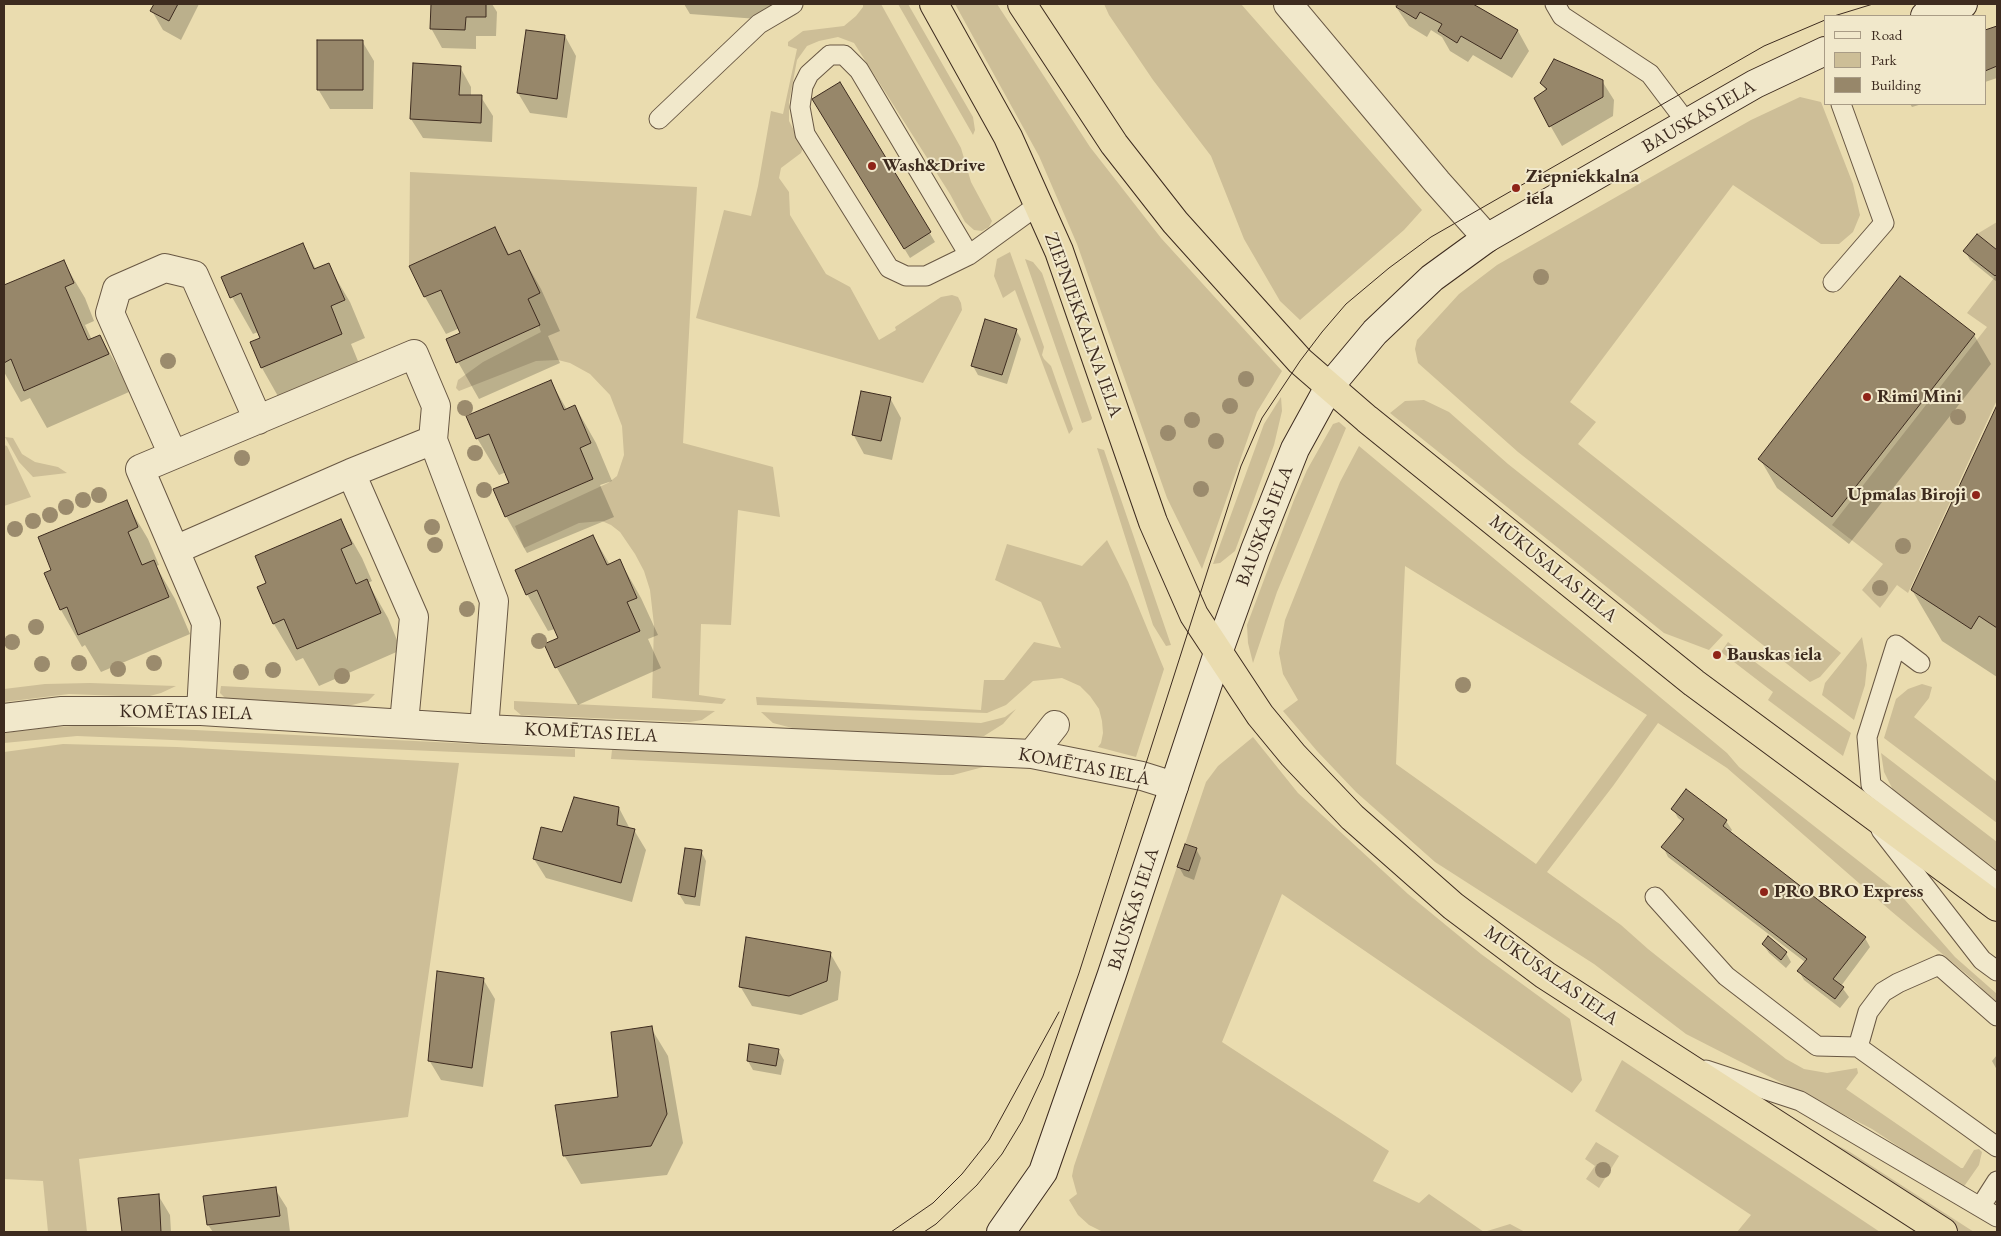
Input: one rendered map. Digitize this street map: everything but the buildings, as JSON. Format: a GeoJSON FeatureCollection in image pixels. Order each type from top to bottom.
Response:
{"type":"FeatureCollection","features":[{"type":"Feature","properties":{"kind":"highway","name":"ZIEPNIEKKALNA IELA"},"geometry":{"type":"LineString","coordinates":[[934,4],[1008,137],[1059,251],[1154,522],[1194,615],[1218,653]]}},
{"type":"Feature","properties":{"kind":"highway"},"geometry":{"type":"LineString","coordinates":[[1022,4],[1114,144],[1175,222],[1300,361],[1329,387]]}},
{"type":"Feature","properties":{"kind":"highway","name":"MŪKUSALAS IELA"},"geometry":{"type":"LineString","coordinates":[[1329,387],[1694,683],[1997,907]]}},
{"type":"Feature","properties":{"kind":"highway","name":"MŪKUSALAS IELA"},"geometry":{"type":"LineString","coordinates":[[1218,653],[1260,715],[1288,748],[1359,823],[1453,906],[1545,975],[1943,1232]]}},
{"type":"Feature","properties":{"kind":"street"},"geometry":{"type":"LineString","coordinates":[[1288,4],[1437,182],[1487,238]]}},
{"type":"Feature","properties":{"kind":"street"},"geometry":{"type":"LineString","coordinates":[[1927,15],[1963,4]]}},
{"type":"Feature","properties":{"kind":"street","name":"BAUSKAS IELA"},"geometry":{"type":"LineString","coordinates":[[1001,1232],[1044,1172],[1112,974],[1218,653],[1255,550],[1295,450],[1329,387],[1375,332],[1432,278],[1487,238],[1755,84],[1824,53]]}},
{"type":"Feature","properties":{"kind":"street"},"geometry":{"type":"LineString","coordinates":[[173,455],[110,313],[117,289],[165,268],[194,275],[258,420]]}},
{"type":"Feature","properties":{"kind":"street"},"geometry":{"type":"LineString","coordinates":[[201,711],[206,623],[140,469],[414,354],[436,406],[433,440],[494,601],[484,729]]}},
{"type":"Feature","properties":{"kind":"street"},"geometry":{"type":"LineString","coordinates":[[174,550],[351,473],[433,440]]}},
{"type":"Feature","properties":{"kind":"street"},"geometry":{"type":"LineString","coordinates":[[351,473],[414,617],[404,722]]}},
{"type":"Feature","properties":{"kind":"street","name":"KOMĒTAS IELA"},"geometry":{"type":"LineString","coordinates":[[4,718],[62,711],[201,711],[404,722],[484,729],[1032,754],[1142,776],[1174,786]]}},
{"type":"Feature","properties":{"kind":"street"},"geometry":{"type":"LineString","coordinates":[[1032,754],[1056,725]]}},
{"type":"Feature","properties":{"kind":"lane"},"geometry":{"type":"LineString","coordinates":[[659,119],[760,24],[793,4]]}},
{"type":"Feature","properties":{"kind":"lane"},"geometry":{"type":"LineString","coordinates":[[1555,4],[1562,16],[1650,74],[1687,123]]}},
{"type":"Feature","properties":{"kind":"lane"},"geometry":{"type":"LineString","coordinates":[[969,255],[859,70],[844,56],[830,55],[809,74],[803,86],[800,108],[805,134],[889,268],[906,276],[926,276],[969,255],[1038,205]]}},
{"type":"Feature","properties":{"kind":"lane"},"geometry":{"type":"LineString","coordinates":[[1833,282],[1884,223],[1842,105]]}},
{"type":"Feature","properties":{"kind":"lane"},"geometry":{"type":"LineString","coordinates":[[1920,663],[1896,645],[1867,737],[1871,785],[1997,884]]}},
{"type":"Feature","properties":{"kind":"lane"},"geometry":{"type":"LineString","coordinates":[[1868,813],[1982,960],[1997,971]]}},
{"type":"Feature","properties":{"kind":"lane"},"geometry":{"type":"LineString","coordinates":[[1655,897],[1726,976],[1817,1046],[1858,1047],[1997,1147]]}},
{"type":"Feature","properties":{"kind":"lane"},"geometry":{"type":"LineString","coordinates":[[1858,1047],[1868,1012],[1883,992],[1898,983],[1939,965],[1997,1016]]}},
{"type":"Feature","properties":{"kind":"lane"},"geometry":{"type":"LineString","coordinates":[[1678,1062],[1800,1101],[1997,1217]]}},
{"type":"Feature","properties":{"kind":"lane"},"geometry":{"type":"LineString","coordinates":[[1981,1206],[1997,1181]]}},
{"type":"Feature","properties":{"kind":"green space"},"geometry":{"type":"Polygon","coordinates":[[[863,4],[881,4],[961,148],[971,182],[992,221],[989,227],[982,231],[974,230],[965,222],[950,194],[854,43],[838,37],[807,46],[797,60],[789,102],[789,121],[803,148],[801,153],[781,168],[779,178],[789,192],[790,215],[826,274],[850,287],[879,340],[896,330],[895,327],[941,297],[952,295],[958,297],[962,310],[923,383],[696,318],[724,210],[751,216],[771,111],[783,114],[797,49],[788,46],[788,42],[803,31],[844,26],[856,16],[863,7],[863,4]]]}},
{"type":"Feature","properties":{"kind":"green space"},"geometry":{"type":"Polygon","coordinates":[[[898,4],[908,4],[973,117],[975,130],[973,135],[898,4]]]}},
{"type":"Feature","properties":{"kind":"green space"},"geometry":{"type":"Polygon","coordinates":[[[955,4],[997,4],[1090,147],[1161,238],[1282,371],[1257,412],[1202,569],[1167,498],[1077,244],[1039,156],[955,4]]]}},
{"type":"Feature","properties":{"kind":"green space"},"geometry":{"type":"Polygon","coordinates":[[[1104,4],[1241,4],[1422,210],[1404,230],[1300,320],[1280,301],[1244,239],[1211,156],[1153,80],[1109,15],[1104,4]]]}},
{"type":"Feature","properties":{"kind":"green space"},"geometry":{"type":"Polygon","coordinates":[[[1800,97],[1821,102],[1853,184],[1860,215],[1853,232],[1839,244],[1821,244],[1733,185],[1570,402],[1596,422],[1578,444],[1841,653],[1820,677],[1810,682],[1518,452],[1418,363],[1415,349],[1417,340],[1459,294],[1497,265],[1751,120],[1800,97]]]}},
{"type":"Feature","properties":{"kind":"green space"},"geometry":{"type":"Polygon","coordinates":[[[410,172],[697,187],[683,443],[773,467],[780,517],[738,510],[731,625],[701,624],[699,695],[726,699],[722,704],[652,698],[654,625],[650,590],[644,571],[620,532],[602,521],[579,523],[524,548],[515,526],[608,483],[617,476],[624,455],[622,426],[610,395],[590,374],[570,363],[558,360],[536,361],[459,391],[456,388],[458,380],[483,362],[541,332],[528,299],[539,293],[520,250],[508,255],[495,228],[409,266],[410,172]]]}},
{"type":"Feature","properties":{"kind":"green space"},"geometry":{"type":"Polygon","coordinates":[[[1997,222],[1997,250],[1977,234],[1997,222]]]}},
{"type":"Feature","properties":{"kind":"green space"},"geometry":{"type":"Polygon","coordinates":[[[1010,252],[1044,347],[1042,355],[1051,366],[1073,429],[1069,434],[1015,290],[1003,298],[994,276],[997,259],[1010,252]]]}},
{"type":"Feature","properties":{"kind":"green space"},"geometry":{"type":"Polygon","coordinates":[[[1025,259],[1033,262],[1042,273],[1092,418],[1091,420],[1082,423],[1025,259]]]}},
{"type":"Feature","properties":{"kind":"green space"},"geometry":{"type":"Polygon","coordinates":[[[1997,274],[1997,400],[1908,593],[1897,585],[1880,608],[1862,590],[1883,564],[1832,525],[1987,327],[1967,313],[1997,274]]]}},
{"type":"Feature","properties":{"kind":"green space"},"geometry":{"type":"Polygon","coordinates":[[[1281,397],[1282,411],[1274,445],[1235,551],[1220,563],[1213,564],[1264,424],[1281,397]]]}},
{"type":"Feature","properties":{"kind":"green space"},"geometry":{"type":"Polygon","coordinates":[[[1424,400],[1449,412],[1508,464],[1723,635],[1709,650],[1664,633],[1390,413],[1405,401],[1424,400]]]}},
{"type":"Feature","properties":{"kind":"green space"},"geometry":{"type":"Polygon","coordinates":[[[1339,422],[1346,428],[1277,592],[1253,663],[1248,643],[1247,625],[1307,470],[1333,424],[1339,422]]]}},
{"type":"Feature","properties":{"kind":"green space"},"geometry":{"type":"Polygon","coordinates":[[[5,437],[13,438],[22,454],[35,462],[58,467],[67,473],[33,477],[19,462],[5,437]]]}},
{"type":"Feature","properties":{"kind":"green space"},"geometry":{"type":"Polygon","coordinates":[[[4,445],[7,446],[31,497],[4,506],[4,445]]]}},
{"type":"Feature","properties":{"kind":"green space"},"geometry":{"type":"Polygon","coordinates":[[[1359,446],[1727,753],[1739,767],[1898,892],[1955,957],[1997,994],[1997,1007],[1977,983],[1727,768],[1658,723],[1613,786],[1547,872],[1621,925],[1648,949],[1786,1059],[1804,1069],[1827,1073],[1857,1068],[1858,1073],[1846,1089],[1961,1168],[1963,1168],[1974,1150],[1979,1149],[1982,1152],[1979,1165],[1962,1188],[1872,1129],[1686,1034],[1594,964],[1435,862],[1356,792],[1317,751],[1283,711],[1298,700],[1283,674],[1279,653],[1285,620],[1340,482],[1359,446]],[[1405,566],[1396,764],[1536,864],[1647,715],[1405,566]]]}},
{"type":"Feature","properties":{"kind":"green space"},"geometry":{"type":"Polygon","coordinates":[[[1097,448],[1104,450],[1171,645],[1166,646],[1153,625],[1097,448]]]}},
{"type":"Feature","properties":{"kind":"green space"},"geometry":{"type":"Polygon","coordinates":[[[1107,540],[1128,582],[1164,669],[1136,757],[1098,747],[1103,733],[1099,709],[1080,686],[1062,678],[1033,681],[1006,705],[987,713],[757,705],[756,697],[981,710],[984,680],[1004,680],[1034,642],[1061,648],[1041,602],[995,580],[1007,544],[1082,566],[1107,540]]]}},
{"type":"Feature","properties":{"kind":"green space"},"geometry":{"type":"Polygon","coordinates":[[[1862,637],[1867,665],[1865,685],[1854,720],[1822,695],[1825,683],[1862,637]]]}},
{"type":"Feature","properties":{"kind":"green space"},"geometry":{"type":"Polygon","coordinates":[[[1728,642],[1851,733],[1843,756],[1768,700],[1773,692],[1721,652],[1728,642]]]}},
{"type":"Feature","properties":{"kind":"green space"},"geometry":{"type":"Polygon","coordinates":[[[90,683],[176,686],[146,697],[69,694],[4,702],[4,689],[45,684],[90,683]]]}},
{"type":"Feature","properties":{"kind":"green space"},"geometry":{"type":"Polygon","coordinates":[[[1922,684],[1932,687],[1929,698],[1914,717],[1997,782],[1997,823],[1884,738],[1896,699],[1908,689],[1922,684]]]}},
{"type":"Feature","properties":{"kind":"green space"},"geometry":{"type":"Polygon","coordinates":[[[221,686],[375,694],[368,701],[340,708],[228,701],[220,693],[221,686]]]}},
{"type":"Feature","properties":{"kind":"green space"},"geometry":{"type":"Polygon","coordinates":[[[514,701],[715,711],[702,720],[690,722],[521,715],[514,709],[514,701]]]}},
{"type":"Feature","properties":{"kind":"green space"},"geometry":{"type":"Polygon","coordinates":[[[1016,709],[1003,724],[984,736],[969,737],[796,729],[773,723],[761,712],[981,723],[1005,717],[1016,709]]]}},
{"type":"Feature","properties":{"kind":"green space"},"geometry":{"type":"Polygon","coordinates":[[[95,725],[575,749],[575,757],[77,736],[4,743],[4,733],[53,727],[95,725]]]}},
{"type":"Feature","properties":{"kind":"green space"},"geometry":{"type":"Polygon","coordinates":[[[1253,737],[1298,793],[1408,894],[1481,954],[1570,1019],[1582,1080],[1572,1093],[1282,894],[1222,1042],[1389,1151],[1373,1181],[1419,1203],[1429,1194],[1484,1232],[1103,1232],[1089,1225],[1078,1215],[1069,1200],[1077,1194],[1072,1176],[1074,1166],[1177,867],[1189,871],[1197,848],[1185,844],[1206,782],[1218,766],[1253,737]]]}},
{"type":"Feature","properties":{"kind":"green space"},"geometry":{"type":"Polygon","coordinates":[[[63,744],[177,747],[459,763],[408,1117],[79,1159],[87,1232],[48,1232],[43,1181],[4,1179],[4,752],[63,744]]]}},
{"type":"Feature","properties":{"kind":"green space"},"geometry":{"type":"Polygon","coordinates":[[[612,750],[987,766],[953,775],[939,775],[611,759],[612,750]]]}},
{"type":"Feature","properties":{"kind":"green space"},"geometry":{"type":"Polygon","coordinates":[[[1881,753],[1997,842],[1997,870],[1894,792],[1884,772],[1881,753]]]}},
{"type":"Feature","properties":{"kind":"green space"},"geometry":{"type":"Polygon","coordinates":[[[1622,1060],[1880,1232],[1737,1232],[1751,1215],[1595,1111],[1622,1060]]]}},
{"type":"Feature","properties":{"kind":"green space"},"geometry":{"type":"Polygon","coordinates":[[[1805,1128],[1850,1152],[1974,1232],[1955,1232],[1805,1128]]]}},
{"type":"Feature","properties":{"kind":"green space"},"geometry":{"type":"Polygon","coordinates":[[[1596,1142],[1619,1156],[1599,1188],[1586,1179],[1595,1166],[1585,1159],[1596,1142]]]}},
{"type":"Feature","properties":{"kind":"green space"},"geometry":{"type":"Polygon","coordinates":[[[1510,1224],[1525,1232],[1484,1232],[1510,1224]]]}},
{"type":"Feature","properties":{"kind":"tram line"},"geometry":{"type":"LineString","coordinates":[[1837,15],[1873,4]]}},
{"type":"Feature","properties":{"kind":"tram line"},"geometry":{"type":"LineString","coordinates":[[924,1232],[936,1224],[977,1185],[1002,1154],[1022,1121],[1043,1076],[1079,973],[1241,466],[1262,418],[1300,361],[1346,304],[1389,268],[1431,237],[1764,46],[1824,20]]}},
{"type":"Feature","properties":{"kind":"tram line"},"geometry":{"type":"LineString","coordinates":[[891,1232],[933,1203],[962,1174],[989,1140],[1059,1012]]}},
{"type":"Feature","properties":{"kind":"place","name":"Wash&Drive"},"geometry":{"type":"Point","coordinates":[872,166]}},
{"type":"Feature","properties":{"kind":"place","name":"Ziepniekkalna iela"},"geometry":{"type":"Point","coordinates":[1516,188]}},
{"type":"Feature","properties":{"kind":"place","name":"Rimi Mini"},"geometry":{"type":"Point","coordinates":[1867,397]}},
{"type":"Feature","properties":{"kind":"place","name":"Upmalas Biroji"},"geometry":{"type":"Point","coordinates":[1976,495]}},
{"type":"Feature","properties":{"kind":"place","name":"Bauskas iela"},"geometry":{"type":"Point","coordinates":[1717,655]}},
{"type":"Feature","properties":{"kind":"place","name":"PRO BRO Express"},"geometry":{"type":"Point","coordinates":[1764,892]}}]}
